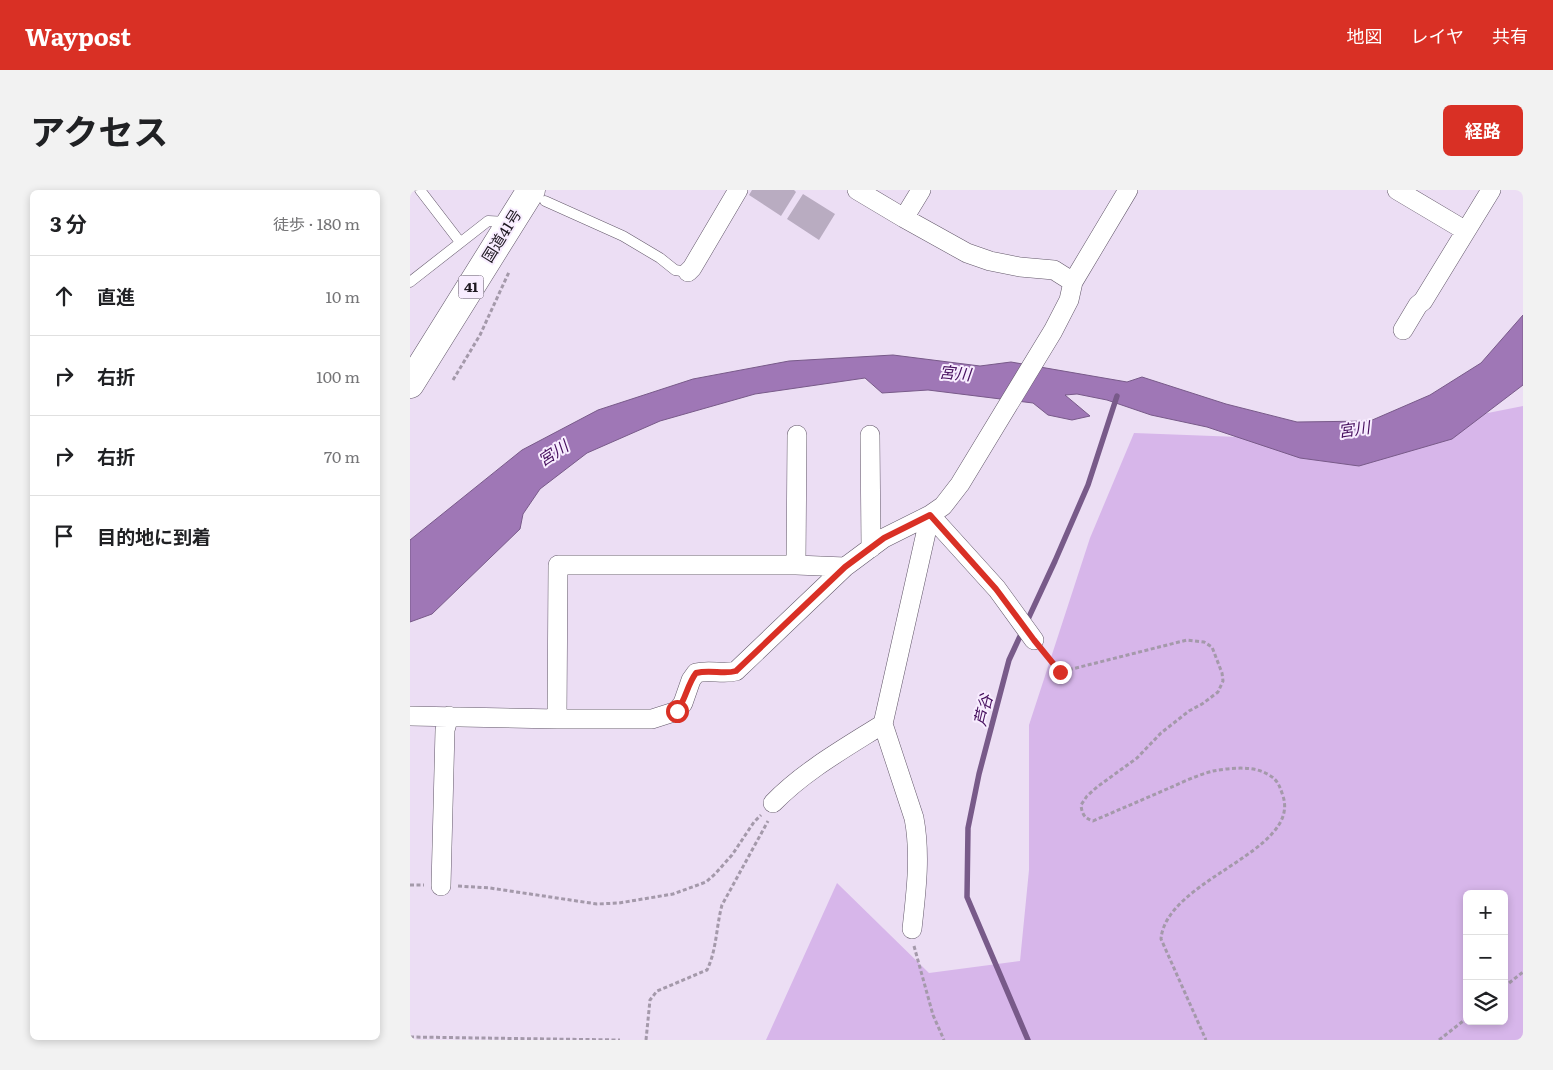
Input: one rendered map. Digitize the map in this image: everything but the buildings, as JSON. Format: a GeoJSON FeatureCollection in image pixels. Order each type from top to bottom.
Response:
{"type":"FeatureCollection","features":[{"type":"Feature","properties":{"kind":"highway","name":"国道41号"},"geometry":{"type":"LineString","coordinates":[[410,384],[511,222],[538,196]]}},
{"type":"Feature","properties":{"kind":"street"},"geometry":{"type":"LineString","coordinates":[[688,272],[738,190]]}},
{"type":"Feature","properties":{"kind":"street"},"geometry":{"type":"LineString","coordinates":[[857,190],[967,253],[1005,264],[1054,270],[1073,282]]}},
{"type":"Feature","properties":{"kind":"street"},"geometry":{"type":"LineString","coordinates":[[904,218],[922,190]]}},
{"type":"Feature","properties":{"kind":"street"},"geometry":{"type":"LineString","coordinates":[[410,716],[557,720],[652,719],[677,711],[683,703],[691,680],[696,673],[710,670],[729,673],[736,671],[845,567],[884,538],[930,515],[943,506],[982,449],[1049,337],[1069,300],[1073,282],[1128,190]]}},
{"type":"Feature","properties":{"kind":"street"},"geometry":{"type":"LineString","coordinates":[[1397,190],[1466,231]]}},
{"type":"Feature","properties":{"kind":"street"},"geometry":{"type":"LineString","coordinates":[[1403,330],[1491,190]]}},
{"type":"Feature","properties":{"kind":"street"},"geometry":{"type":"LineString","coordinates":[[796,564],[797,435]]}},
{"type":"Feature","properties":{"kind":"street"},"geometry":{"type":"LineString","coordinates":[[870,435],[871,548]]}},
{"type":"Feature","properties":{"kind":"street"},"geometry":{"type":"LineString","coordinates":[[930,515],[996,589],[1034,640]]}},
{"type":"Feature","properties":{"kind":"street"},"geometry":{"type":"LineString","coordinates":[[912,929],[917,882],[917,832],[883,724],[930,515]]}},
{"type":"Feature","properties":{"kind":"street"},"geometry":{"type":"LineString","coordinates":[[557,720],[558,565],[796,564],[845,567]]}},
{"type":"Feature","properties":{"kind":"street"},"geometry":{"type":"LineString","coordinates":[[441,886],[445,730],[449,716]]}},
{"type":"Feature","properties":{"kind":"street"},"geometry":{"type":"LineString","coordinates":[[773,803],[787,789],[828,758],[883,724]]}},
{"type":"Feature","properties":{"kind":"lane"},"geometry":{"type":"LineString","coordinates":[[420,190],[460,242]]}},
{"type":"Feature","properties":{"kind":"lane"},"geometry":{"type":"LineString","coordinates":[[538,196],[623,236],[660,258],[675,270],[688,272]]}},
{"type":"Feature","properties":{"kind":"lane"},"geometry":{"type":"LineString","coordinates":[[410,282],[488,220],[511,222]]}},
{"type":"Feature","properties":{"kind":"path"},"geometry":{"type":"LineString","coordinates":[[453,380],[480,335],[512,265]]}},
{"type":"Feature","properties":{"kind":"path"},"geometry":{"type":"LineString","coordinates":[[1034,640],[1060,672],[1187,640],[1204,642],[1212,647],[1222,673],[1223,681],[1218,692],[1189,711],[1161,733],[1137,758],[1087,796],[1081,805],[1086,819],[1093,821],[1211,772],[1236,768],[1256,770],[1268,774],[1279,785],[1285,811],[1281,821],[1271,835],[1260,846],[1206,881],[1177,907],[1166,920],[1162,930],[1161,939],[1206,1040]]}},
{"type":"Feature","properties":{"kind":"path"},"geometry":{"type":"LineString","coordinates":[[410,885],[490,888],[597,904],[619,903],[673,894],[706,882],[715,874],[732,855],[754,822],[773,803]]}},
{"type":"Feature","properties":{"kind":"path"},"geometry":{"type":"LineString","coordinates":[[646,1040],[650,1000],[656,990],[707,970],[716,945],[718,918],[722,905],[773,812],[773,803]]}},
{"type":"Feature","properties":{"kind":"path"},"geometry":{"type":"LineString","coordinates":[[912,929],[915,950],[933,1016],[944,1040]]}},
{"type":"Feature","properties":{"kind":"path"},"geometry":{"type":"LineString","coordinates":[[1508,984],[1523,972]]}},
{"type":"Feature","properties":{"kind":"path"},"geometry":{"type":"LineString","coordinates":[[1439,1040],[1463,1021]]}},
{"type":"Feature","properties":{"kind":"path"},"geometry":{"type":"LineString","coordinates":[[410,1037],[620,1040]]}},
{"type":"Feature","properties":{"kind":"shaded area"},"geometry":{"type":"Polygon","coordinates":[[[1523,406],[1523,1040],[766,1040],[837,883],[929,973],[1020,961],[1029,870],[1029,725],[1090,538],[1134,433],[1347,441],[1523,406]]]}},
{"type":"Feature","properties":{"kind":"water","name":"宮川"},"geometry":{"type":"Polygon","coordinates":[[[1523,315],[1523,385],[1452,439],[1359,466],[1300,458],[1207,427],[1151,415],[1107,400],[1077,394],[1065,395],[1090,416],[1072,420],[1048,415],[1033,403],[928,390],[882,393],[865,378],[755,394],[660,421],[587,453],[540,489],[523,514],[520,529],[432,614],[410,622],[410,540],[522,450],[598,410],[693,379],[789,361],[893,355],[980,366],[1011,362],[1127,382],[1142,377],[1226,404],[1297,422],[1370,421],[1430,395],[1481,363],[1523,315]]]}},
{"type":"Feature","properties":{"kind":"waterway","name":"芦谷"},"geometry":{"type":"LineString","coordinates":[[1028,1040],[967,897],[968,828],[979,774],[1009,660],[1088,485],[1117,396]]}},
{"type":"Feature","properties":{"kind":"route"},"geometry":{"type":"LineString","coordinates":[[677,711],[683,703],[691,680],[696,673],[710,670],[729,673],[736,671],[845,567],[884,538],[930,515],[996,589],[1060,672]]}}]}
